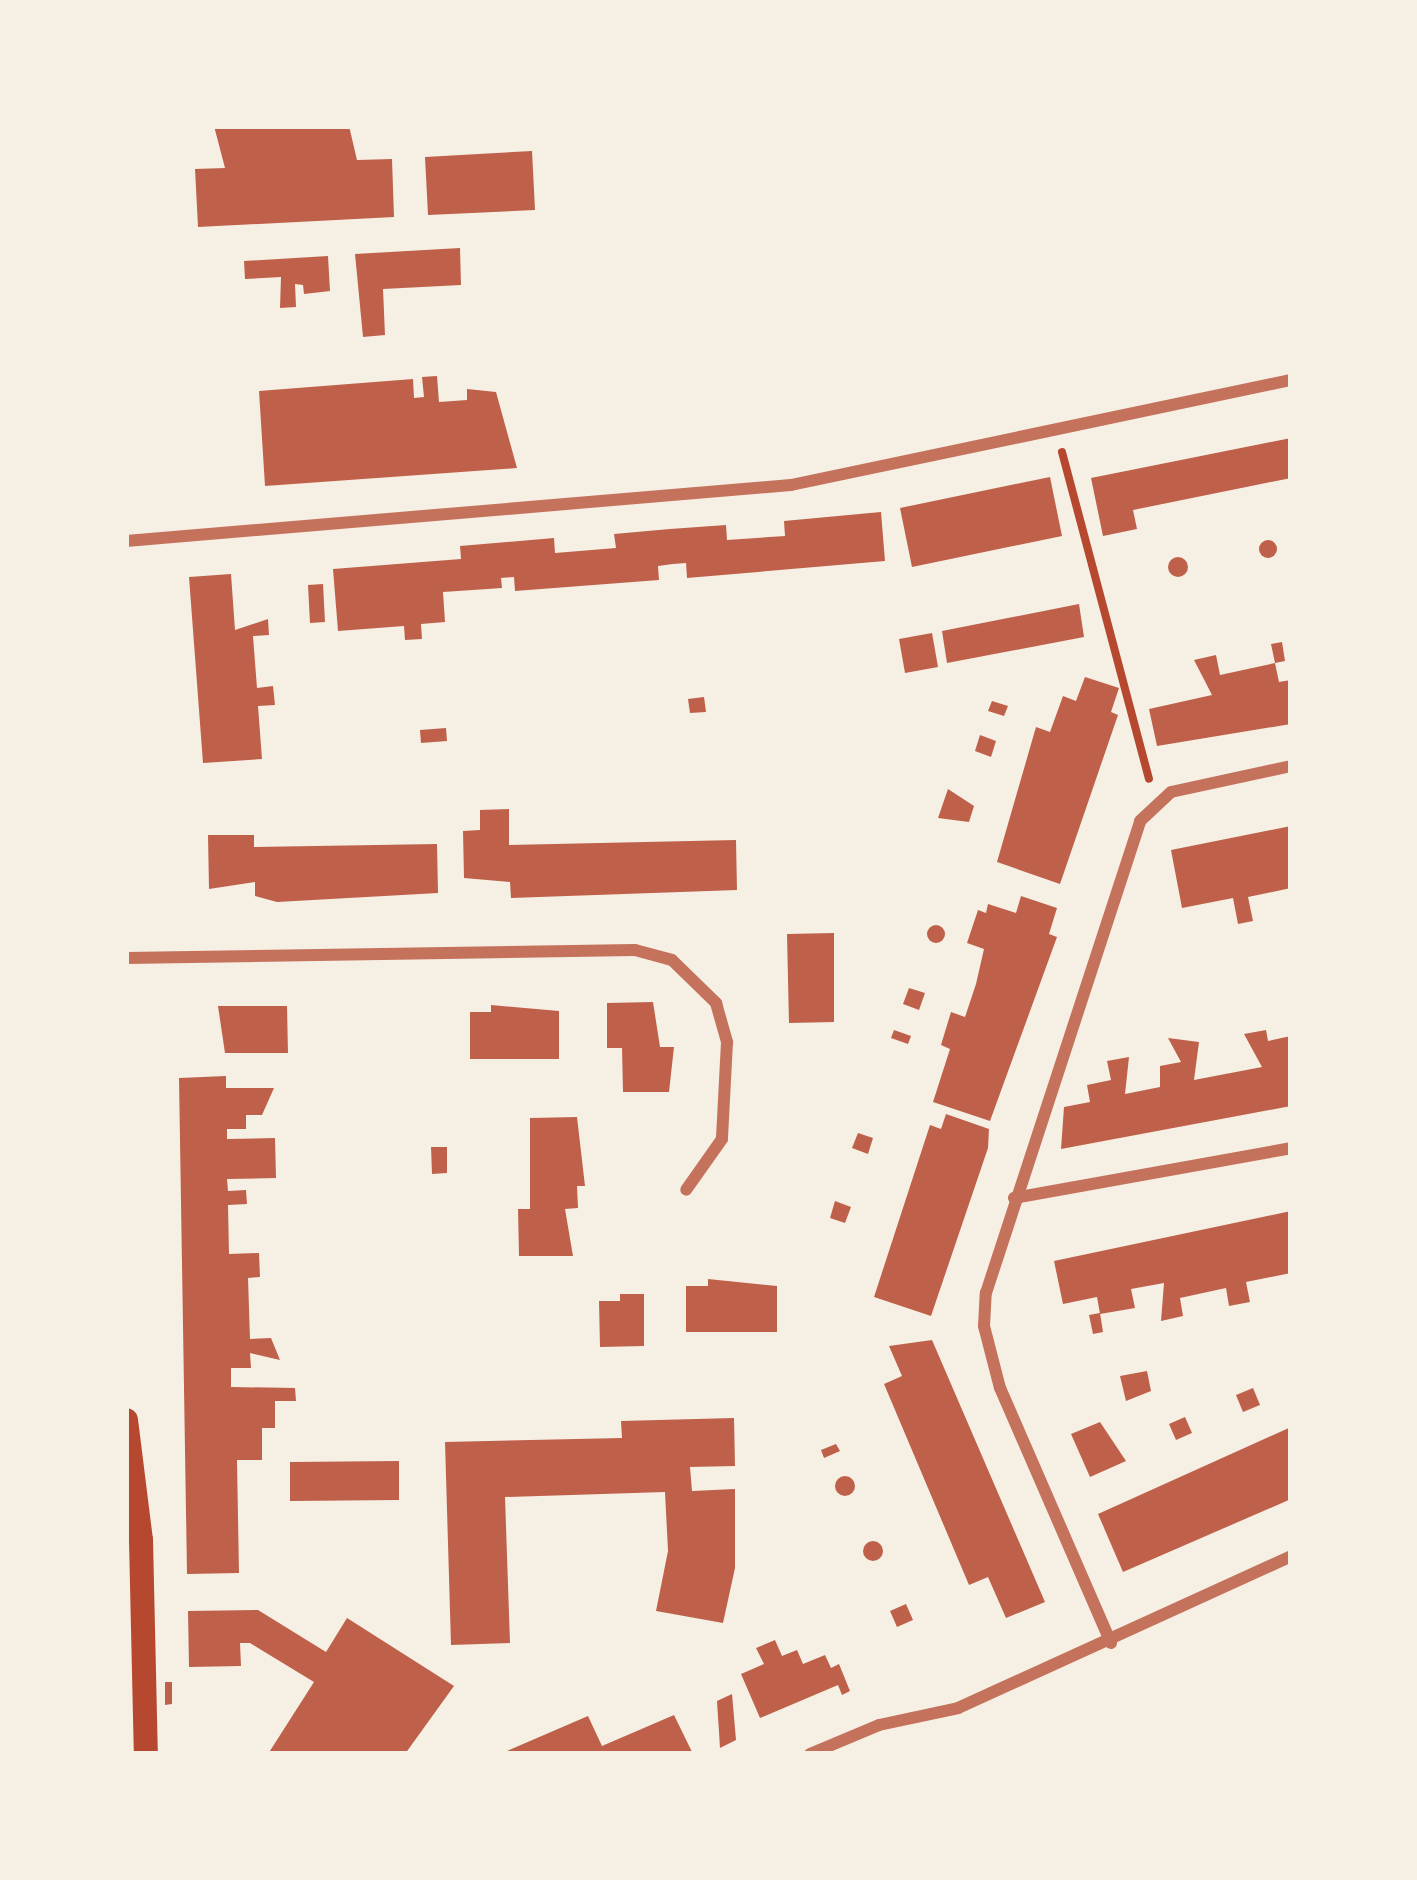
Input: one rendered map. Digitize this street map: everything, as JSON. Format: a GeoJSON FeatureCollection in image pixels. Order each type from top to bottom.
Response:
{"type":"FeatureCollection","features":[{"type":"Feature","properties":{"kind":"main road"},"geometry":{"type":"LineString","coordinates":[[126,1420],[141,1540],[146,1754]]}},
{"type":"Feature","properties":{"kind":"street"},"geometry":{"type":"LineString","coordinates":[[126,541],[791,485],[1291,380]]}},
{"type":"Feature","properties":{"kind":"street"},"geometry":{"type":"LineString","coordinates":[[1111,1643],[989,1354],[986,1293],[1132,844],[1154,804],[1191,786],[1291,766]]}},
{"type":"Feature","properties":{"kind":"street"},"geometry":{"type":"LineString","coordinates":[[126,958],[635,950],[672,960],[716,1003],[727,1042],[727,1121],[715,1155],[686,1190]]}},
{"type":"Feature","properties":{"kind":"street"},"geometry":{"type":"LineString","coordinates":[[1014,1198],[1291,1148]]}},
{"type":"Feature","properties":{"kind":"street"},"geometry":{"type":"LineString","coordinates":[[810,1754],[879,1725],[958,1708],[1111,1643],[1291,1556]]}},
{"type":"Feature","properties":{"kind":"path"},"geometry":{"type":"LineString","coordinates":[[1055,429],[1154,804]]}},
{"type":"Feature","properties":{"kind":"building"},"geometry":{"type":"Polygon","coordinates":[[[214,126],[349,126],[357,160],[392,159],[394,217],[198,227],[195,169],[225,168],[214,126]]]}},
{"type":"Feature","properties":{"kind":"building"},"geometry":{"type":"Polygon","coordinates":[[[532,151],[535,210],[428,215],[425,157],[532,151]]]}},
{"type":"Feature","properties":{"kind":"building"},"geometry":{"type":"Polygon","coordinates":[[[460,248],[461,285],[383,289],[385,335],[363,337],[355,254],[460,248]]]}},
{"type":"Feature","properties":{"kind":"building"},"geometry":{"type":"Polygon","coordinates":[[[328,256],[330,291],[304,294],[303,285],[295,284],[296,307],[280,308],[281,277],[245,279],[244,261],[328,256]]]}},
{"type":"Feature","properties":{"kind":"building"},"geometry":{"type":"Polygon","coordinates":[[[437,376],[439,402],[467,400],[467,389],[496,392],[517,468],[265,486],[259,391],[413,379],[414,398],[424,397],[422,377],[437,376]]]}},
{"type":"Feature","properties":{"kind":"building"},"geometry":{"type":"Polygon","coordinates":[[[1291,438],[1291,478],[1133,510],[1137,529],[1103,536],[1091,478],[1291,438]]]}},
{"type":"Feature","properties":{"kind":"building"},"geometry":{"type":"Polygon","coordinates":[[[1050,477],[1062,536],[912,567],[900,508],[1050,477]]]}},
{"type":"Feature","properties":{"kind":"building"},"geometry":{"type":"Polygon","coordinates":[[[881,512],[885,561],[687,578],[686,563],[673,564],[658,566],[659,580],[515,591],[514,577],[501,578],[502,588],[443,592],[445,622],[421,624],[422,639],[405,640],[404,626],[338,631],[333,569],[461,559],[460,546],[554,538],[555,553],[616,548],[614,534],[670,529],[726,525],[727,540],[785,536],[784,521],[881,512]]]}},
{"type":"Feature","properties":{"kind":"building"},"geometry":{"type":"Polygon","coordinates":[[[1268,540],[1277,549],[1268,558],[1259,549],[1268,540]]]}},
{"type":"Feature","properties":{"kind":"building"},"geometry":{"type":"Polygon","coordinates":[[[1178,557],[1188,567],[1178,577],[1168,567],[1178,557]]]}},
{"type":"Feature","properties":{"kind":"building"},"geometry":{"type":"Polygon","coordinates":[[[231,574],[235,630],[268,619],[269,635],[253,636],[257,688],[273,686],[275,705],[258,706],[262,759],[203,763],[189,577],[231,574]]]}},
{"type":"Feature","properties":{"kind":"building"},"geometry":{"type":"Polygon","coordinates":[[[323,584],[325,622],[310,623],[308,585],[323,584]]]}},
{"type":"Feature","properties":{"kind":"building"},"geometry":{"type":"Polygon","coordinates":[[[1079,604],[1084,637],[947,663],[942,631],[1079,604]]]}},
{"type":"Feature","properties":{"kind":"building"},"geometry":{"type":"Polygon","coordinates":[[[932,633],[938,667],[905,673],[899,639],[932,633]]]}},
{"type":"Feature","properties":{"kind":"building"},"geometry":{"type":"Polygon","coordinates":[[[1282,642],[1285,661],[1275,663],[1271,644],[1282,642]]]}},
{"type":"Feature","properties":{"kind":"building"},"geometry":{"type":"Polygon","coordinates":[[[1216,655],[1220,675],[1275,663],[1279,682],[1291,680],[1291,724],[1157,746],[1149,709],[1212,695],[1194,660],[1216,655]]]}},
{"type":"Feature","properties":{"kind":"building"},"geometry":{"type":"Polygon","coordinates":[[[1085,677],[1119,688],[1111,712],[1118,715],[1060,884],[997,862],[1036,727],[1050,732],[1063,696],[1076,701],[1085,677]]]}},
{"type":"Feature","properties":{"kind":"building"},"geometry":{"type":"Polygon","coordinates":[[[704,697],[706,712],[690,713],[688,699],[704,697]]]}},
{"type":"Feature","properties":{"kind":"building"},"geometry":{"type":"Polygon","coordinates":[[[992,701],[1008,706],[1004,716],[988,711],[992,701]]]}},
{"type":"Feature","properties":{"kind":"building"},"geometry":{"type":"Polygon","coordinates":[[[446,728],[447,741],[421,743],[420,730],[446,728]]]}},
{"type":"Feature","properties":{"kind":"building"},"geometry":{"type":"Polygon","coordinates":[[[980,735],[996,741],[991,757],[975,751],[980,735]]]}},
{"type":"Feature","properties":{"kind":"building"},"geometry":{"type":"Polygon","coordinates":[[[948,789],[974,806],[969,822],[938,818],[948,789]]]}},
{"type":"Feature","properties":{"kind":"building"},"geometry":{"type":"Polygon","coordinates":[[[509,809],[509,845],[736,840],[737,890],[511,898],[510,882],[464,878],[463,831],[480,830],[480,810],[509,809]]]}},
{"type":"Feature","properties":{"kind":"building"},"geometry":{"type":"Polygon","coordinates":[[[1291,826],[1291,888],[1248,897],[1253,921],[1238,924],[1233,898],[1182,908],[1171,850],[1291,826]]]}},
{"type":"Feature","properties":{"kind":"building"},"geometry":{"type":"Polygon","coordinates":[[[208,835],[254,835],[254,847],[437,844],[438,893],[277,902],[255,896],[255,882],[209,889],[208,835]]]}},
{"type":"Feature","properties":{"kind":"building"},"geometry":{"type":"Polygon","coordinates":[[[1021,896],[1057,908],[1049,934],[1057,937],[990,1121],[933,1102],[950,1049],[941,1045],[951,1012],[965,1017],[976,984],[984,949],[967,943],[978,910],[986,913],[988,904],[1016,913],[1021,896]]]}},
{"type":"Feature","properties":{"kind":"building"},"geometry":{"type":"Polygon","coordinates":[[[936,925],[945,934],[936,943],[927,934],[936,925]]]}},
{"type":"Feature","properties":{"kind":"building"},"geometry":{"type":"Polygon","coordinates":[[[834,933],[834,1022],[789,1023],[787,934],[834,933]]]}},
{"type":"Feature","properties":{"kind":"building"},"geometry":{"type":"Polygon","coordinates":[[[909,988],[925,993],[919,1010],[903,1004],[909,988]]]}},
{"type":"Feature","properties":{"kind":"building"},"geometry":{"type":"Polygon","coordinates":[[[653,1002],[660,1047],[674,1047],[669,1092],[623,1092],[622,1048],[607,1048],[607,1003],[653,1002]]]}},
{"type":"Feature","properties":{"kind":"building"},"geometry":{"type":"Polygon","coordinates":[[[491,1005],[559,1011],[559,1059],[470,1059],[470,1012],[491,1012],[491,1005]]]}},
{"type":"Feature","properties":{"kind":"building"},"geometry":{"type":"Polygon","coordinates":[[[218,1006],[287,1006],[288,1053],[225,1053],[218,1006]]]}},
{"type":"Feature","properties":{"kind":"building"},"geometry":{"type":"Polygon","coordinates":[[[894,1030],[911,1036],[908,1044],[891,1038],[894,1030]]]}},
{"type":"Feature","properties":{"kind":"building"},"geometry":{"type":"Polygon","coordinates":[[[1266,1030],[1268,1041],[1291,1036],[1291,1106],[1061,1149],[1064,1107],[1090,1102],[1087,1085],[1111,1080],[1107,1061],[1129,1057],[1125,1094],[1160,1087],[1160,1066],[1181,1062],[1168,1038],[1199,1042],[1194,1080],[1262,1067],[1244,1034],[1266,1030]]]}},
{"type":"Feature","properties":{"kind":"building"},"geometry":{"type":"Polygon","coordinates":[[[226,1076],[226,1088],[274,1088],[262,1115],[246,1115],[246,1129],[227,1129],[227,1139],[275,1138],[276,1178],[227,1179],[228,1191],[246,1190],[247,1204],[228,1205],[229,1254],[259,1253],[260,1277],[248,1278],[250,1339],[271,1338],[280,1360],[250,1353],[251,1368],[231,1368],[231,1387],[295,1388],[296,1401],[275,1401],[275,1428],[262,1428],[262,1460],[237,1460],[239,1573],[187,1574],[179,1078],[226,1076]]]}},
{"type":"Feature","properties":{"kind":"building"},"geometry":{"type":"Polygon","coordinates":[[[946,1114],[989,1129],[988,1148],[931,1316],[874,1297],[930,1125],[941,1129],[946,1114]]]}},
{"type":"Feature","properties":{"kind":"building"},"geometry":{"type":"Polygon","coordinates":[[[577,1117],[585,1186],[577,1186],[578,1208],[565,1209],[573,1256],[519,1256],[518,1209],[530,1209],[530,1118],[577,1117]]]}},
{"type":"Feature","properties":{"kind":"building"},"geometry":{"type":"Polygon","coordinates":[[[858,1133],[873,1138],[868,1154],[852,1148],[858,1133]]]}},
{"type":"Feature","properties":{"kind":"building"},"geometry":{"type":"Polygon","coordinates":[[[431,1147],[447,1147],[447,1173],[432,1174],[431,1147]]]}},
{"type":"Feature","properties":{"kind":"building"},"geometry":{"type":"Polygon","coordinates":[[[835,1201],[851,1207],[845,1223],[830,1218],[835,1201]]]}},
{"type":"Feature","properties":{"kind":"building"},"geometry":{"type":"Polygon","coordinates":[[[1291,1211],[1291,1273],[1246,1282],[1250,1302],[1229,1306],[1226,1288],[1180,1298],[1183,1316],[1161,1321],[1164,1283],[1131,1289],[1135,1308],[1100,1314],[1097,1297],[1063,1304],[1054,1261],[1291,1211]]]}},
{"type":"Feature","properties":{"kind":"building"},"geometry":{"type":"Polygon","coordinates":[[[708,1279],[777,1286],[777,1332],[686,1332],[686,1286],[708,1286],[708,1279]]]}},
{"type":"Feature","properties":{"kind":"building"},"geometry":{"type":"Polygon","coordinates":[[[620,1294],[644,1294],[644,1346],[600,1347],[599,1301],[620,1301],[620,1294]]]}},
{"type":"Feature","properties":{"kind":"building"},"geometry":{"type":"Polygon","coordinates":[[[1100,1313],[1103,1332],[1093,1334],[1089,1315],[1100,1313]]]}},
{"type":"Feature","properties":{"kind":"building"},"geometry":{"type":"Polygon","coordinates":[[[932,1340],[1045,1602],[1006,1618],[988,1577],[969,1585],[884,1384],[902,1376],[889,1346],[932,1340]]]}},
{"type":"Feature","properties":{"kind":"building"},"geometry":{"type":"Polygon","coordinates":[[[1147,1371],[1151,1391],[1126,1401],[1120,1376],[1147,1371]]]}},
{"type":"Feature","properties":{"kind":"building"},"geometry":{"type":"Polygon","coordinates":[[[1253,1388],[1260,1405],[1243,1412],[1236,1395],[1253,1388]]]}},
{"type":"Feature","properties":{"kind":"building"},"geometry":{"type":"Polygon","coordinates":[[[1185,1417],[1192,1433],[1176,1440],[1169,1424],[1185,1417]]]}},
{"type":"Feature","properties":{"kind":"building"},"geometry":{"type":"Polygon","coordinates":[[[734,1418],[735,1466],[690,1467],[692,1491],[735,1489],[735,1568],[723,1623],[656,1611],[668,1551],[665,1492],[505,1497],[510,1643],[451,1645],[445,1442],[622,1438],[621,1421],[734,1418]]]}},
{"type":"Feature","properties":{"kind":"building"},"geometry":{"type":"Polygon","coordinates":[[[1100,1422],[1126,1461],[1090,1477],[1071,1434],[1100,1422]]]}},
{"type":"Feature","properties":{"kind":"building"},"geometry":{"type":"Polygon","coordinates":[[[1291,1427],[1291,1499],[1123,1572],[1098,1514],[1291,1427]]]}},
{"type":"Feature","properties":{"kind":"building"},"geometry":{"type":"Polygon","coordinates":[[[836,1444],[840,1451],[824,1458],[821,1450],[836,1444]]]}},
{"type":"Feature","properties":{"kind":"building"},"geometry":{"type":"Polygon","coordinates":[[[399,1461],[399,1500],[290,1501],[290,1462],[399,1461]]]}},
{"type":"Feature","properties":{"kind":"building"},"geometry":{"type":"Polygon","coordinates":[[[845,1476],[855,1486],[845,1496],[835,1486],[845,1476]]]}},
{"type":"Feature","properties":{"kind":"building"},"geometry":{"type":"Polygon","coordinates":[[[873,1541],[883,1551],[873,1561],[863,1551],[873,1541]]]}},
{"type":"Feature","properties":{"kind":"building"},"geometry":{"type":"Polygon","coordinates":[[[906,1604],[913,1620],[897,1627],[890,1611],[906,1604]]]}},
{"type":"Feature","properties":{"kind":"building"},"geometry":{"type":"Polygon","coordinates":[[[258,1610],[326,1652],[347,1618],[454,1686],[405,1754],[268,1754],[314,1682],[250,1643],[240,1643],[241,1666],[189,1667],[188,1611],[258,1610]]]}},
{"type":"Feature","properties":{"kind":"building"},"geometry":{"type":"Polygon","coordinates":[[[775,1640],[782,1656],[797,1650],[803,1664],[825,1655],[831,1668],[839,1664],[850,1691],[842,1695],[838,1685],[760,1718],[741,1674],[764,1664],[756,1648],[775,1640]]]}},
{"type":"Feature","properties":{"kind":"building"},"geometry":{"type":"Polygon","coordinates":[[[165,1682],[172,1682],[172,1704],[165,1705],[165,1682]]]}},
{"type":"Feature","properties":{"kind":"building"},"geometry":{"type":"Polygon","coordinates":[[[732,1694],[736,1740],[720,1748],[717,1701],[732,1694]]]}},
{"type":"Feature","properties":{"kind":"building"},"geometry":{"type":"Polygon","coordinates":[[[674,1715],[693,1754],[500,1754],[588,1716],[602,1746],[674,1715]]]}}]}
